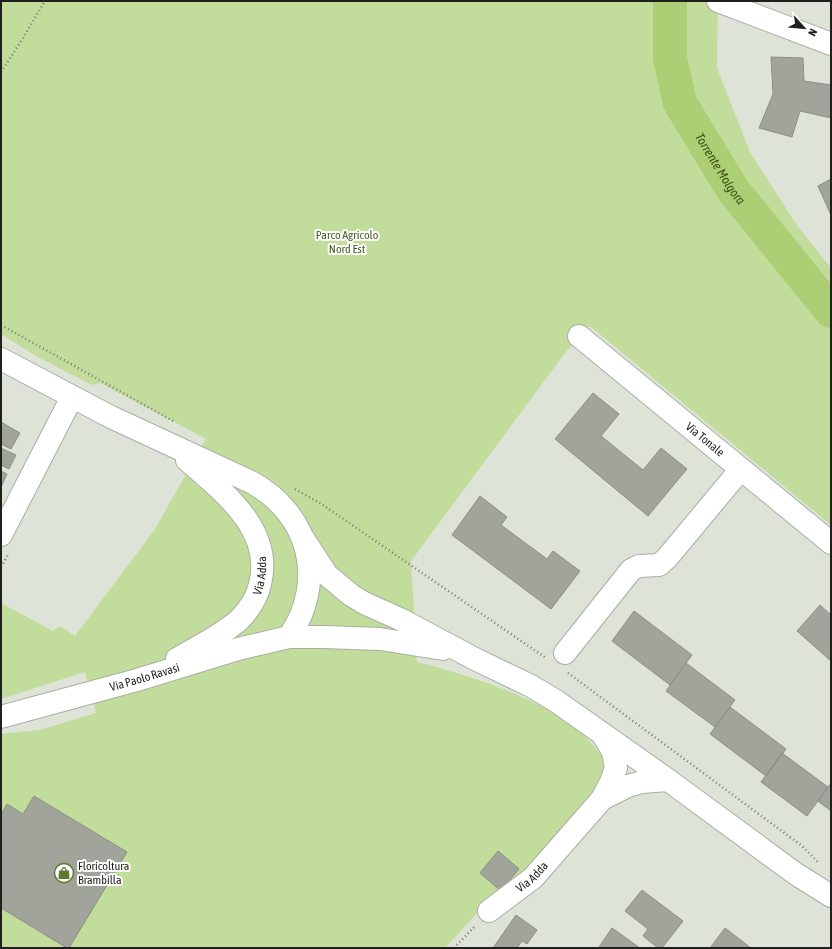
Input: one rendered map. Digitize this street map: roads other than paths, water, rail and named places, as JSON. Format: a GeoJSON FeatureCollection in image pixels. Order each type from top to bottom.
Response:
{"type":"FeatureCollection","features":[{"type":"Feature","properties":{"kind":"street"},"geometry":{"type":"LineString","coordinates":[[718,1],[831,44]]}},
{"type":"Feature","properties":{"kind":"street","name":"Via Tonale"},"geometry":{"type":"LineString","coordinates":[[580,336],[831,544]]}},
{"type":"Feature","properties":{"kind":"street","name":"Via Adda"},"geometry":{"type":"LineString","coordinates":[[1,359],[112,417],[266,490],[291,515],[303,538],[327,575],[351,595],[364,603],[402,620],[473,658],[530,686],[556,701],[668,780],[796,874],[831,896]]}},
{"type":"Feature","properties":{"kind":"street"},"geometry":{"type":"LineString","coordinates":[[7,541],[72,397]]}},
{"type":"Feature","properties":{"kind":"street","name":"Via Adda"},"geometry":{"type":"LineString","coordinates":[[137,680],[212,639],[239,620],[252,604],[257,595],[262,579],[263,562],[259,545],[251,525],[225,493],[169,444]]}},
{"type":"Feature","properties":{"kind":"street"},"geometry":{"type":"LineString","coordinates":[[561,662],[631,570],[639,566],[659,565],[667,558],[741,469]]}},
{"type":"Feature","properties":{"kind":"street","name":"Via Adda"},"geometry":{"type":"LineString","coordinates":[[289,637],[301,617],[308,594],[310,581],[303,538]]}},
{"type":"Feature","properties":{"kind":"street","name":"Via Adda"},"geometry":{"type":"LineString","coordinates":[[289,637],[324,636],[380,639],[441,649],[473,658]]}},
{"type":"Feature","properties":{"kind":"street","name":"Via Paolo Ravasi"},"geometry":{"type":"LineString","coordinates":[[1,717],[137,680],[244,648],[289,637]]}},
{"type":"Feature","properties":{"kind":"street","name":"Via Adda"},"geometry":{"type":"LineString","coordinates":[[489,911],[533,878],[602,799],[611,782],[616,768],[613,752],[602,734]]}},
{"type":"Feature","properties":{"kind":"street","name":"Via Adda"},"geometry":{"type":"LineString","coordinates":[[602,799],[628,786],[642,782],[668,780]]}},
{"type":"Feature","properties":{"kind":"street","name":"Via Adda"},"geometry":{"type":"LineString","coordinates":[[796,874],[831,911]]}},
{"type":"Feature","properties":{"kind":"waterway","name":"Torrente Molgora"},"geometry":{"type":"LineString","coordinates":[[670,1],[670,58],[680,103],[733,190],[831,311]]}},
{"type":"Feature","properties":{"kind":"place","name":"Floricoltura Brambilla"},"geometry":{"type":"Point","coordinates":[64,873]}},
{"type":"Feature","properties":{"kind":"park label","name":"Parco Agricolo Nord Est"},"geometry":{"type":"Point","coordinates":[347,242]}}]}
